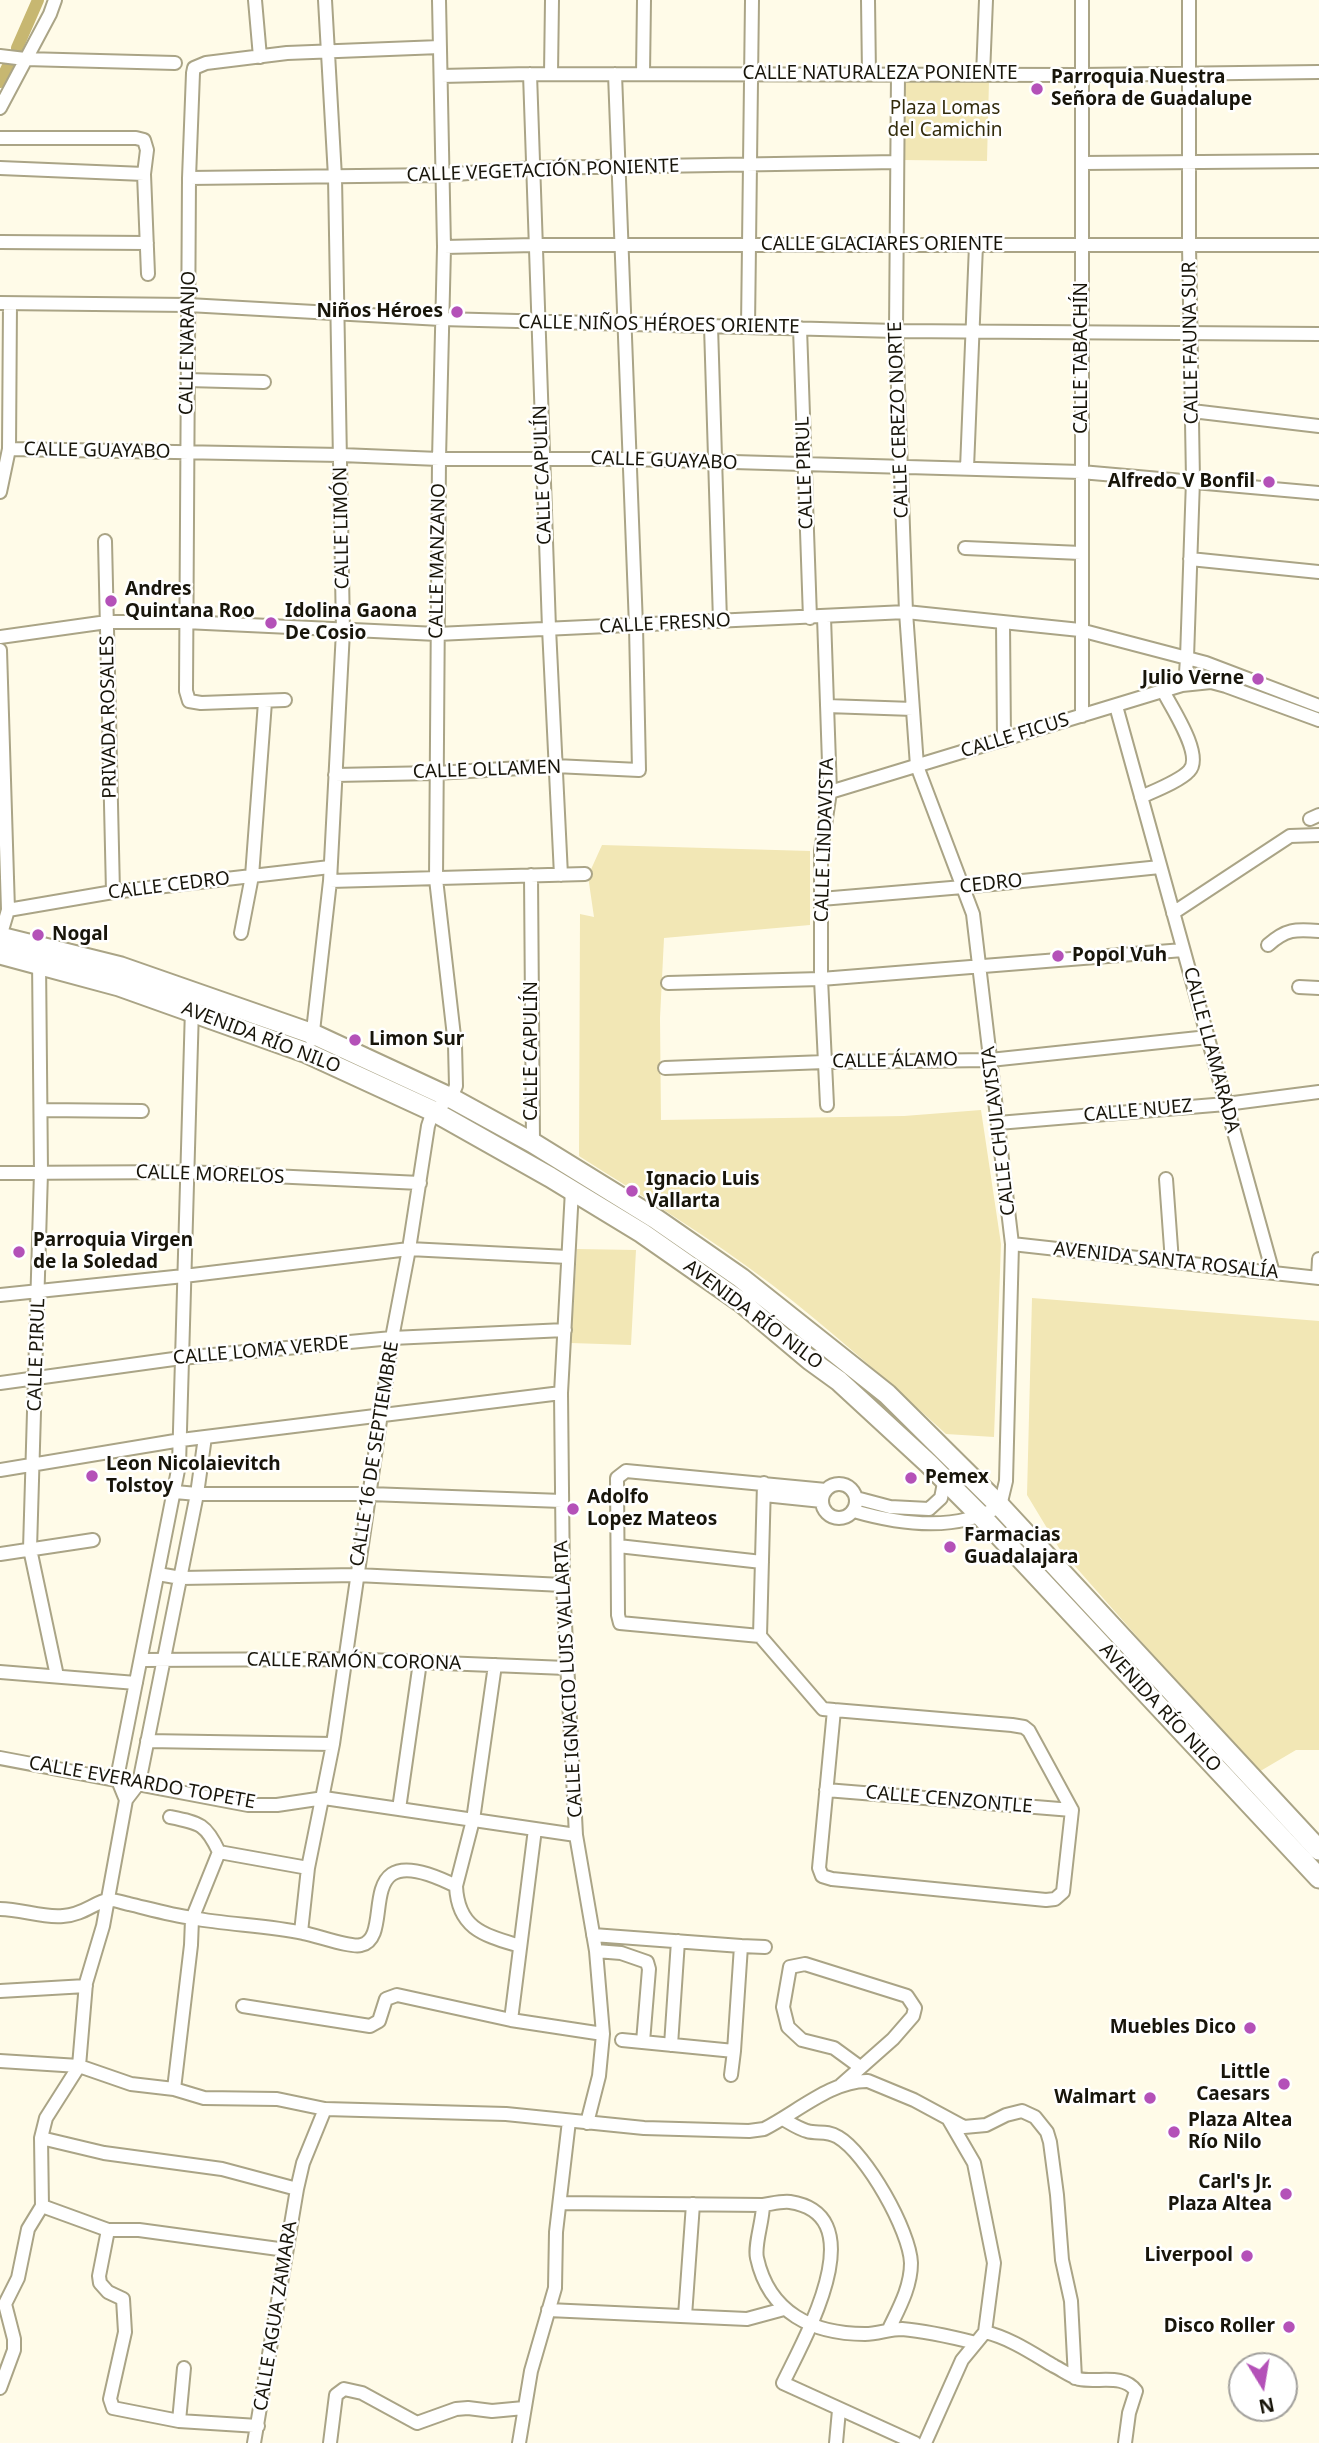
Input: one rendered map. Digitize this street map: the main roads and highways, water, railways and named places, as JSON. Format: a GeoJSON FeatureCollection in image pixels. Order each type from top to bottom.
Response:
{"type":"FeatureCollection","features":[{"type":"Feature","properties":{"kind":"main road","name":"AVENIDA RÍO NILO"},"geometry":{"type":"LineString","coordinates":[[0,937],[39,957],[307,1053],[433,1111],[572,1189],[747,1295],[810,1360],[839,1381],[981,1516],[1319,1878]]}},
{"type":"Feature","properties":{"kind":"main road","name":"AVENIDA RÍO NILO"},"geometry":{"type":"LineString","coordinates":[[0,954],[121,967],[313,1034],[451,1098],[533,1143],[656,1219],[747,1295],[887,1394],[1000,1506],[1319,1850]]}},
{"type":"Feature","properties":{"kind":"waterway"},"geometry":{"type":"LineString","coordinates":[[17,48],[38,0]]}},
{"type":"Feature","properties":{"kind":"waterway"},"geometry":{"type":"LineString","coordinates":[[0,82],[8,66]]}},
{"type":"Feature","properties":{"kind":"place","name":"Parroquia Nuestra Señora de Guadalupe"},"geometry":{"type":"Point","coordinates":[1037,89]}},
{"type":"Feature","properties":{"kind":"place","name":"Niños Héroes"},"geometry":{"type":"Point","coordinates":[457,312]}},
{"type":"Feature","properties":{"kind":"place","name":"Alfredo V Bonfil"},"geometry":{"type":"Point","coordinates":[1269,482]}},
{"type":"Feature","properties":{"kind":"place","name":"Andres Quintana Roo"},"geometry":{"type":"Point","coordinates":[111,601]}},
{"type":"Feature","properties":{"kind":"place","name":"Idolina Gaona De Cosio"},"geometry":{"type":"Point","coordinates":[271,623]}},
{"type":"Feature","properties":{"kind":"place","name":"Julio Verne"},"geometry":{"type":"Point","coordinates":[1258,679]}},
{"type":"Feature","properties":{"kind":"place","name":"Nogal"},"geometry":{"type":"Point","coordinates":[38,935]}},
{"type":"Feature","properties":{"kind":"place","name":"Popol Vuh"},"geometry":{"type":"Point","coordinates":[1058,956]}},
{"type":"Feature","properties":{"kind":"place","name":"Limon Sur"},"geometry":{"type":"Point","coordinates":[355,1040]}},
{"type":"Feature","properties":{"kind":"place","name":"Ignacio Luis Vallarta"},"geometry":{"type":"Point","coordinates":[632,1191]}},
{"type":"Feature","properties":{"kind":"place","name":"Parroquia Virgen de la Soledad"},"geometry":{"type":"Point","coordinates":[19,1252]}},
{"type":"Feature","properties":{"kind":"place","name":"Leon Nicolaievitch Tolstoy"},"geometry":{"type":"Point","coordinates":[92,1476]}},
{"type":"Feature","properties":{"kind":"place","name":"Pemex"},"geometry":{"type":"Point","coordinates":[911,1478]}},
{"type":"Feature","properties":{"kind":"place","name":"Adolfo Lopez Mateos"},"geometry":{"type":"Point","coordinates":[573,1509]}},
{"type":"Feature","properties":{"kind":"place","name":"Farmacias Guadalajara"},"geometry":{"type":"Point","coordinates":[950,1547]}},
{"type":"Feature","properties":{"kind":"place","name":"Muebles Dico"},"geometry":{"type":"Point","coordinates":[1250,2028]}},
{"type":"Feature","properties":{"kind":"place","name":"Little Caesars"},"geometry":{"type":"Point","coordinates":[1284,2084]}},
{"type":"Feature","properties":{"kind":"place","name":"Walmart"},"geometry":{"type":"Point","coordinates":[1150,2098]}},
{"type":"Feature","properties":{"kind":"place","name":"Plaza Altea Río Nilo"},"geometry":{"type":"Point","coordinates":[1174,2132]}},
{"type":"Feature","properties":{"kind":"place","name":"Carl's Jr. Plaza Altea"},"geometry":{"type":"Point","coordinates":[1286,2194]}},
{"type":"Feature","properties":{"kind":"place","name":"Liverpool"},"geometry":{"type":"Point","coordinates":[1247,2256]}},
{"type":"Feature","properties":{"kind":"place","name":"Disco Roller"},"geometry":{"type":"Point","coordinates":[1289,2327]}},
{"type":"Feature","properties":{"kind":"park label","name":"Plaza Lomas del Camichin"},"geometry":{"type":"Point","coordinates":[945,120]}}]}
